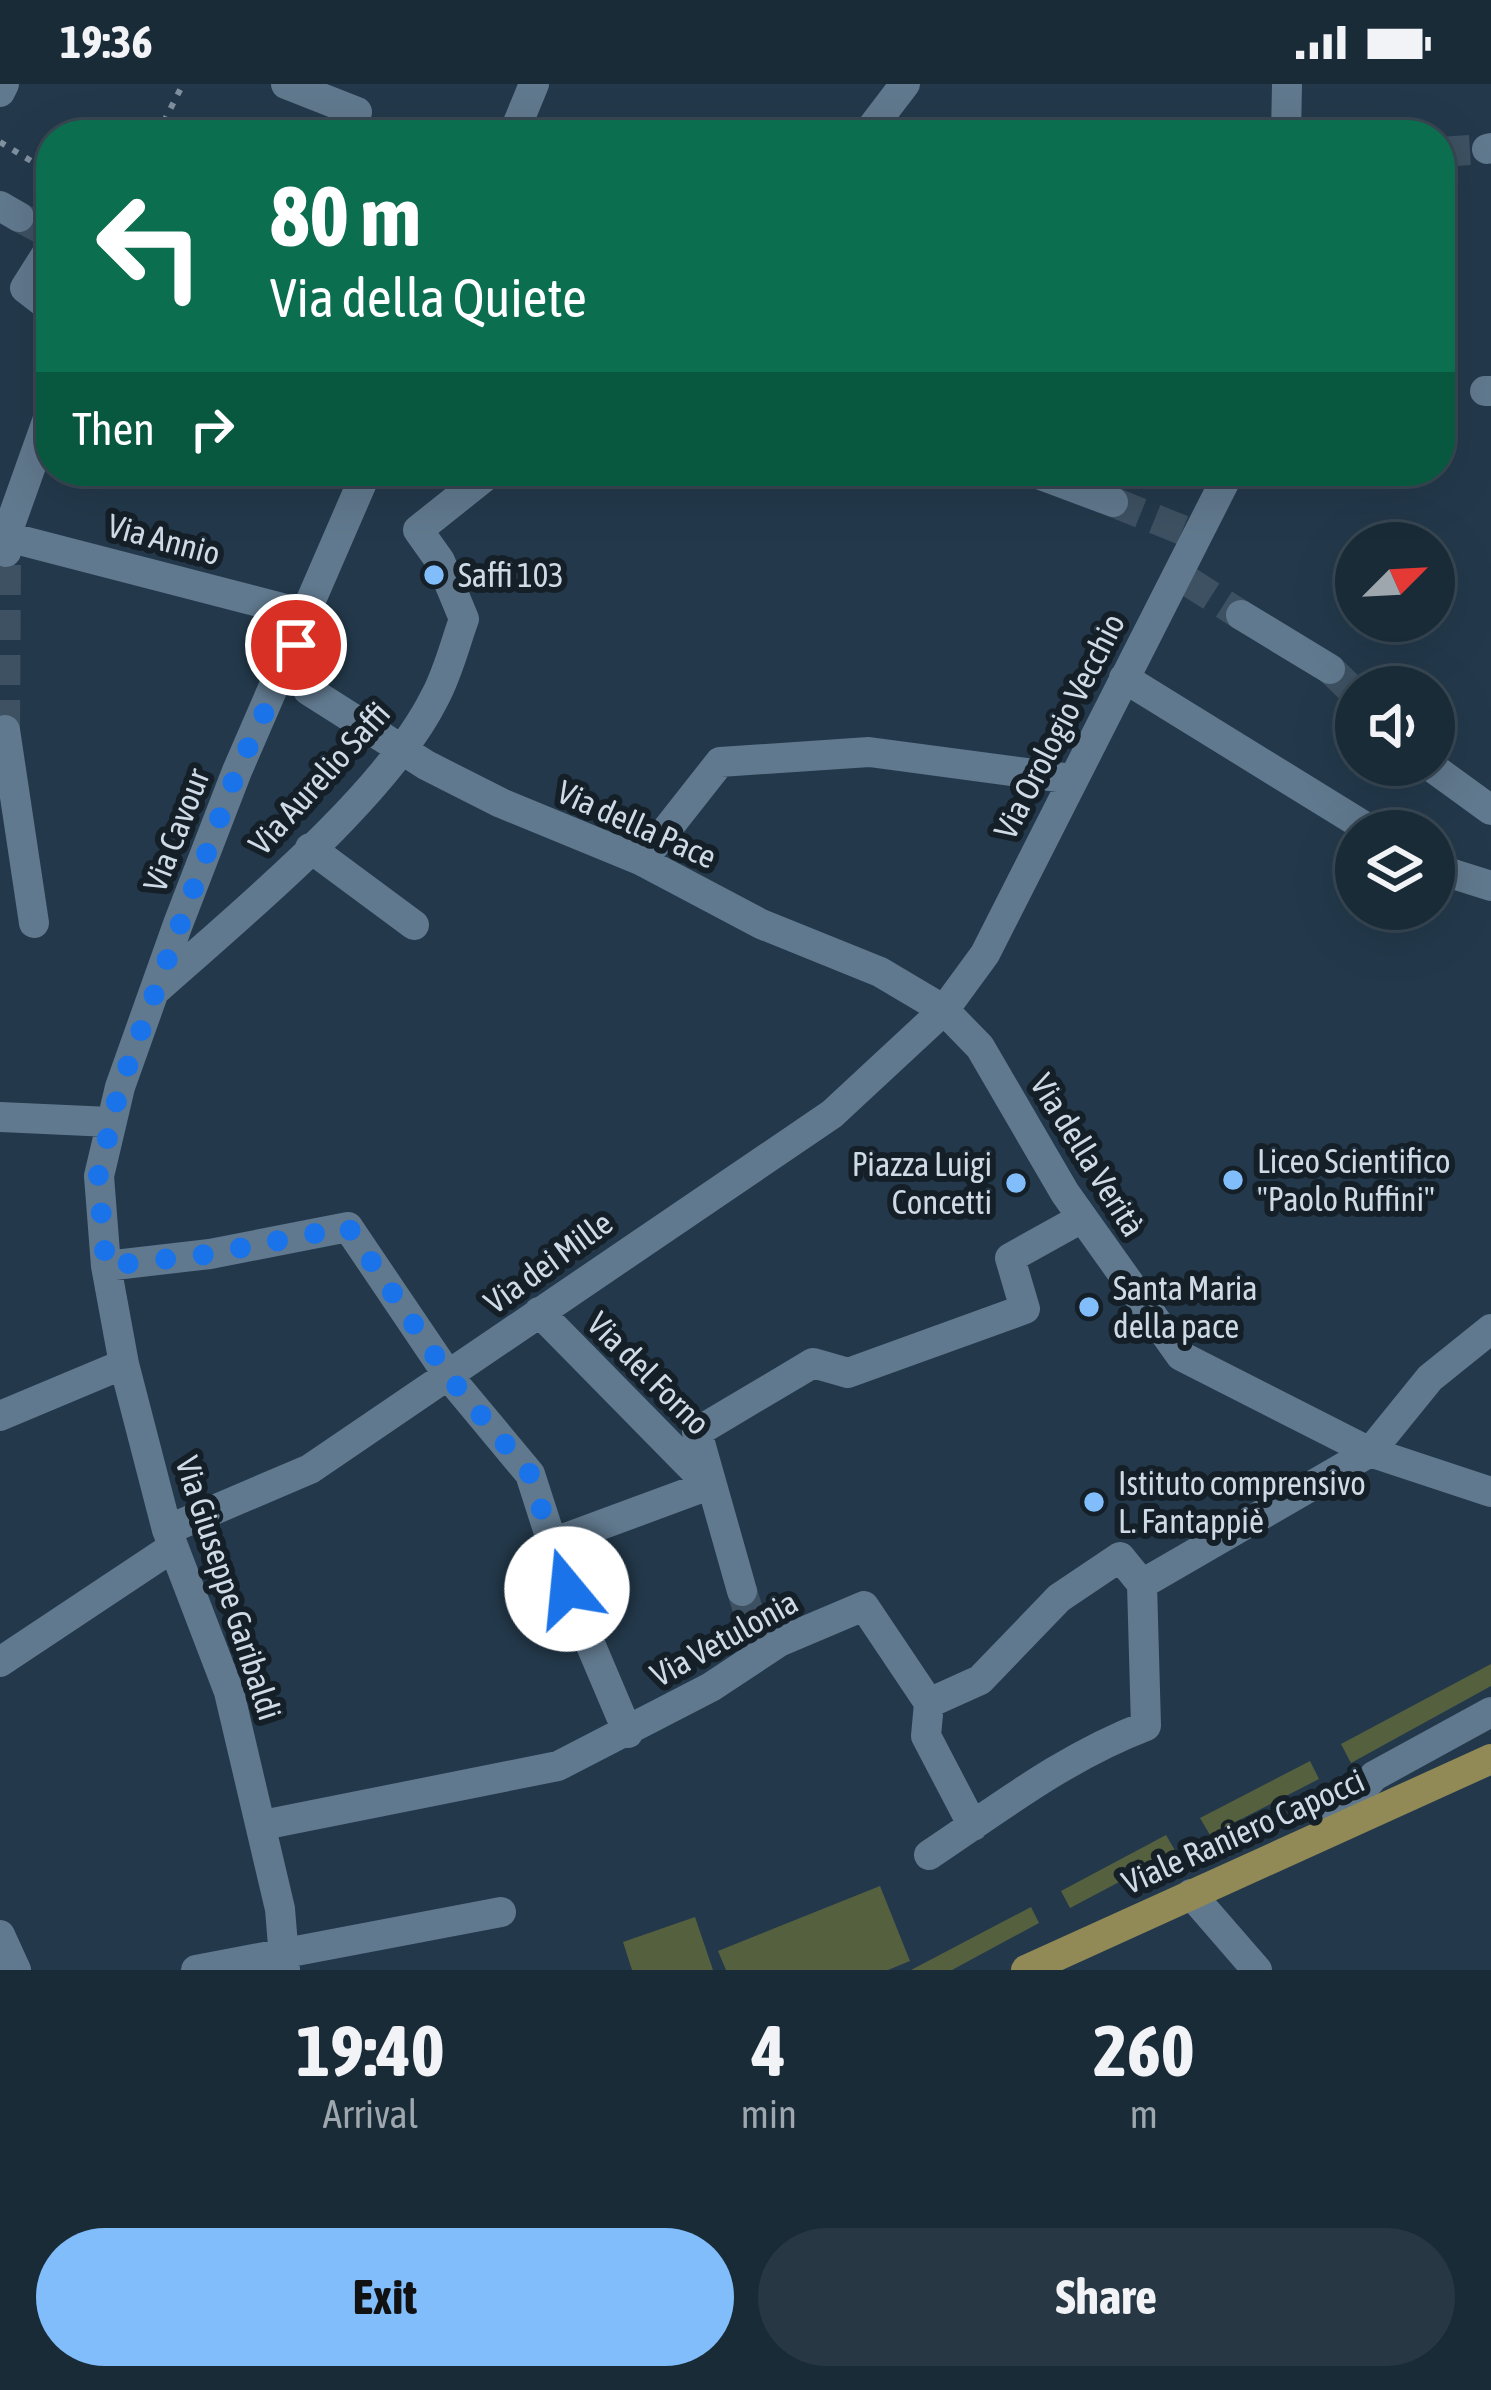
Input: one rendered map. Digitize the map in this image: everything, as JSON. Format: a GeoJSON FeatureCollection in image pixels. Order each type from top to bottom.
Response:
{"type":"FeatureCollection","features":[{"type":"Feature","properties":{"kind":"main road","name":"Viale Raniero Capocci"},"geometry":{"type":"LineString","coordinates":[[1026,1970],[1491,1759]]}},
{"type":"Feature","properties":{"kind":"street"},"geometry":{"type":"LineString","coordinates":[[286,84],[357,112],[354,120]]}},
{"type":"Feature","properties":{"kind":"street"},"geometry":{"type":"LineString","coordinates":[[518,120],[534,84]]}},
{"type":"Feature","properties":{"kind":"street"},"geometry":{"type":"LineString","coordinates":[[877,120],[904,84]]}},
{"type":"Feature","properties":{"kind":"street"},"geometry":{"type":"LineString","coordinates":[[1286,120],[1287,84]]}},
{"type":"Feature","properties":{"kind":"street"},"geometry":{"type":"LineString","coordinates":[[12,286],[36,262]]}},
{"type":"Feature","properties":{"kind":"street"},"geometry":{"type":"LineString","coordinates":[[4,542],[36,452]]}},
{"type":"Feature","properties":{"kind":"street","name":"Via Cavour"},"geometry":{"type":"LineString","coordinates":[[120,1087],[237,771],[362,486]]}},
{"type":"Feature","properties":{"kind":"street","name":"Via Aurelio Saffi"},"geometry":{"type":"LineString","coordinates":[[152,994],[310,848],[401,748],[435,697],[464,619],[440,561],[418,530],[473,486]]}},
{"type":"Feature","properties":{"kind":"street"},"geometry":{"type":"LineString","coordinates":[[1070,486],[1113,502]]}},
{"type":"Feature","properties":{"kind":"street","name":"Via Orologio Vecchio"},"geometry":{"type":"LineString","coordinates":[[944,1010],[985,955],[1124,678],[1182,578],[1194,535],[1222,486]]}},
{"type":"Feature","properties":{"kind":"street","name":"Via Annio"},"geometry":{"type":"LineString","coordinates":[[4,542],[309,615]]}},
{"type":"Feature","properties":{"kind":"street"},"geometry":{"type":"LineString","coordinates":[[1241,614],[1330,669]]}},
{"type":"Feature","properties":{"kind":"street"},"geometry":{"type":"LineString","coordinates":[[1124,678],[1338,810]]}},
{"type":"Feature","properties":{"kind":"street","name":"Via della Pace"},"geometry":{"type":"LineString","coordinates":[[308,690],[501,803],[642,861],[761,924],[880,972],[944,1010]]}},
{"type":"Feature","properties":{"kind":"street"},"geometry":{"type":"LineString","coordinates":[[5,730],[34,923]]}},
{"type":"Feature","properties":{"kind":"street"},"geometry":{"type":"LineString","coordinates":[[642,861],[720,763],[869,752],[1072,779]]}},
{"type":"Feature","properties":{"kind":"street"},"geometry":{"type":"LineString","coordinates":[[1455,784],[1491,810]]}},
{"type":"Feature","properties":{"kind":"street"},"geometry":{"type":"LineString","coordinates":[[310,848],[414,925]]}},
{"type":"Feature","properties":{"kind":"street"},"geometry":{"type":"LineString","coordinates":[[1455,875],[1491,886]]}},
{"type":"Feature","properties":{"kind":"street","name":"Via della Verità"},"geometry":{"type":"LineString","coordinates":[[944,1010],[980,1047],[1082,1218],[1181,1356],[1370,1452],[1491,1492]]}},
{"type":"Feature","properties":{"kind":"street","name":"Via dei Mille"},"geometry":{"type":"LineString","coordinates":[[0,1662],[170,1539],[310,1469],[450,1378],[539,1312],[832,1114],[944,1010]]}},
{"type":"Feature","properties":{"kind":"street","name":"Via Giuseppe Garibaldi"},"geometry":{"type":"LineString","coordinates":[[120,1087],[98,1177],[106,1266],[124,1364],[170,1539],[229,1692],[263,1825],[286,1962]]}},
{"type":"Feature","properties":{"kind":"street"},"geometry":{"type":"LineString","coordinates":[[0,1117],[110,1122]]}},
{"type":"Feature","properties":{"kind":"street"},"geometry":{"type":"LineString","coordinates":[[742,1592],[697,1432],[813,1363],[848,1373],[1025,1309],[1010,1258],[1082,1218]]}},
{"type":"Feature","properties":{"kind":"street"},"geometry":{"type":"LineString","coordinates":[[106,1266],[210,1254],[348,1227],[450,1378],[530,1474],[552,1543],[628,1733]]}},
{"type":"Feature","properties":{"kind":"street","name":"Via del Forno"},"geometry":{"type":"LineString","coordinates":[[539,1312],[709,1485]]}},
{"type":"Feature","properties":{"kind":"street"},"geometry":{"type":"LineString","coordinates":[[1142,1584],[1370,1452],[1430,1378],[1491,1329]]}},
{"type":"Feature","properties":{"kind":"street"},"geometry":{"type":"LineString","coordinates":[[0,1415],[124,1364]]}},
{"type":"Feature","properties":{"kind":"street"},"geometry":{"type":"LineString","coordinates":[[552,1543],[709,1485]]}},
{"type":"Feature","properties":{"kind":"street"},"geometry":{"type":"LineString","coordinates":[[929,1855],[973,1826],[1089,1748],[1146,1726],[1142,1584],[1120,1557],[1059,1598],[980,1680],[929,1703],[926,1736],[973,1826]]}},
{"type":"Feature","properties":{"kind":"street","name":"Via Vetulonia"},"geometry":{"type":"LineString","coordinates":[[263,1825],[558,1766],[628,1733],[761,1650],[864,1606],[929,1703]]}},
{"type":"Feature","properties":{"kind":"street"},"geometry":{"type":"LineString","coordinates":[[1328,1832],[1374,1776],[1491,1712]]}},
{"type":"Feature","properties":{"kind":"street"},"geometry":{"type":"LineString","coordinates":[[1190,1894],[1257,1970]]}},
{"type":"Feature","properties":{"kind":"street"},"geometry":{"type":"LineString","coordinates":[[196,1970],[286,1962],[501,1912]]}},
{"type":"Feature","properties":{"kind":"street"},"geometry":{"type":"LineString","coordinates":[[0,1935],[16,1970]]}},
{"type":"Feature","properties":{"kind":"path"},"geometry":{"type":"LineString","coordinates":[[165,120],[184,84]]}},
{"type":"Feature","properties":{"kind":"path"},"geometry":{"type":"LineString","coordinates":[[0,142],[36,164]]}},
{"type":"Feature","properties":{"kind":"green space"},"geometry":{"type":"Polygon","coordinates":[[[1491,1664],[1491,1686],[1351,1763],[1341,1744],[1491,1664]]]}},
{"type":"Feature","properties":{"kind":"green space"},"geometry":{"type":"Polygon","coordinates":[[[1310,1761],[1319,1779],[1210,1835],[1200,1818],[1310,1761]]]}},
{"type":"Feature","properties":{"kind":"green space"},"geometry":{"type":"Polygon","coordinates":[[[1166,1835],[1176,1852],[1070,1908],[1061,1891],[1166,1835]]]}},
{"type":"Feature","properties":{"kind":"green space"},"geometry":{"type":"Polygon","coordinates":[[[880,1886],[910,1961],[888,1970],[726,1970],[718,1951],[880,1886]]]}},
{"type":"Feature","properties":{"kind":"green space"},"geometry":{"type":"Polygon","coordinates":[[[1031,1907],[1039,1923],[952,1970],[911,1970],[1031,1907]]]}},
{"type":"Feature","properties":{"kind":"green space"},"geometry":{"type":"Polygon","coordinates":[[[695,1917],[713,1970],[632,1970],[623,1942],[695,1917]]]}},
{"type":"Feature","properties":{"kind":"tunnel"},"geometry":{"type":"LineString","coordinates":[[1455,151],[1487,149]]}},
{"type":"Feature","properties":{"kind":"tunnel"},"geometry":{"type":"LineString","coordinates":[[19,217],[36,226]]}},
{"type":"Feature","properties":{"kind":"tunnel"},"geometry":{"type":"LineString","coordinates":[[1113,502],[1192,534]]}},
{"type":"Feature","properties":{"kind":"tunnel"},"geometry":{"type":"LineString","coordinates":[[5,730],[6,554]]}},
{"type":"Feature","properties":{"kind":"tunnel"},"geometry":{"type":"LineString","coordinates":[[1186,580],[1241,615]]}},
{"type":"Feature","properties":{"kind":"tunnel"},"geometry":{"type":"LineString","coordinates":[[1330,669],[1335,674]]}},
{"type":"Feature","properties":{"kind":"tunnel"},"geometry":{"type":"LineString","coordinates":[[742,1591],[759,1646]]}},
{"type":"Feature","properties":{"kind":"place","name":"Saffi 103"},"geometry":{"type":"Point","coordinates":[434,575]}},
{"type":"Feature","properties":{"kind":"place","name":"Liceo Scientifico \"Paolo Ruffini\""},"geometry":{"type":"Point","coordinates":[1233,1180]}},
{"type":"Feature","properties":{"kind":"place","name":"Piazza Luigi Concetti"},"geometry":{"type":"Point","coordinates":[1016,1183]}},
{"type":"Feature","properties":{"kind":"place","name":"Santa Maria della pace"},"geometry":{"type":"Point","coordinates":[1089,1307]}},
{"type":"Feature","properties":{"kind":"place","name":"Istituto comprensivo L. Fantappiè"},"geometry":{"type":"Point","coordinates":[1094,1502]}},
{"type":"Feature","properties":{"kind":"route"},"geometry":{"type":"LineString","coordinates":[[296,645],[237,771],[120,1087],[98,1177],[106,1266],[210,1254],[348,1227],[450,1378],[530,1474],[567,1589]]}}]}
